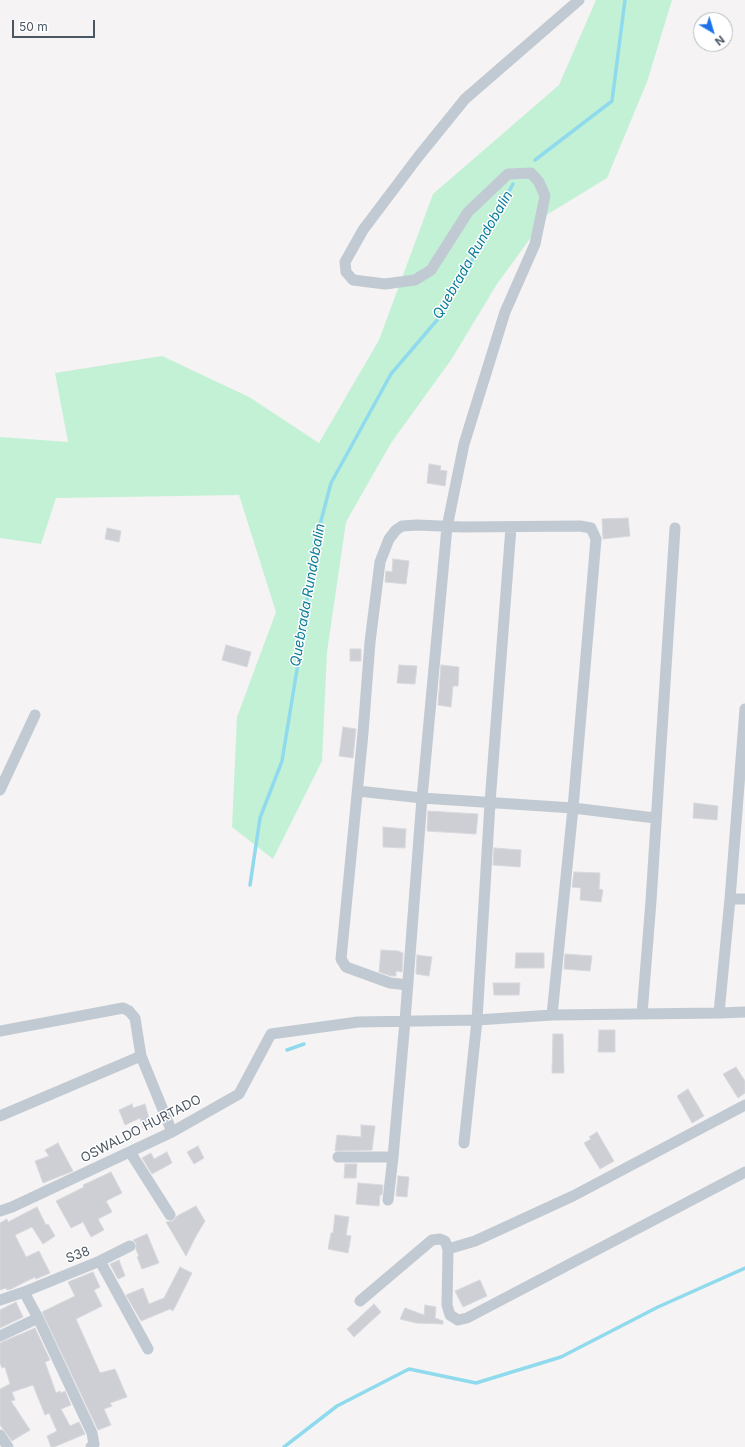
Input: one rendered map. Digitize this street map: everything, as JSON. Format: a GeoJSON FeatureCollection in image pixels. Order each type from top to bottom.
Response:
{"type":"FeatureCollection","features":[{"type":"Feature","properties":{"kind":"street"},"geometry":{"type":"LineString","coordinates":[[388,1200],[405,1021],[422,798],[447,526],[464,444],[505,312],[535,244],[545,196],[539,182],[531,173],[508,174],[468,212],[431,270],[415,280],[385,284],[353,280],[346,272],[345,262],[363,230],[418,157],[465,99],[579,0]]}},
{"type":"Feature","properties":{"kind":"street"},"geometry":{"type":"LineString","coordinates":[[408,985],[390,983],[346,967],[341,959],[358,791],[370,642],[380,562],[389,539],[396,530],[402,526],[417,524],[511,527],[580,526],[591,528],[596,539],[573,808],[552,1015]]}},
{"type":"Feature","properties":{"kind":"street"},"geometry":{"type":"LineString","coordinates":[[464,1143],[476,1020],[490,803],[511,527]]}},
{"type":"Feature","properties":{"kind":"street"},"geometry":{"type":"LineString","coordinates":[[642,1014],[675,528]]}},
{"type":"Feature","properties":{"kind":"street"},"geometry":{"type":"LineString","coordinates":[[718,1013],[730,898],[745,709]]}},
{"type":"Feature","properties":{"kind":"street"},"geometry":{"type":"LineString","coordinates":[[0,790],[35,715]]}},
{"type":"Feature","properties":{"kind":"street"},"geometry":{"type":"LineString","coordinates":[[358,791],[422,798],[573,808],[656,818]]}},
{"type":"Feature","properties":{"kind":"street"},"geometry":{"type":"LineString","coordinates":[[730,898],[745,900]]}},
{"type":"Feature","properties":{"kind":"street"},"geometry":{"type":"LineString","coordinates":[[0,1031],[123,1008],[129,1011],[135,1018],[142,1056],[172,1132]]}},
{"type":"Feature","properties":{"kind":"street","name":"OSWALDO HURTADO"},"geometry":{"type":"LineString","coordinates":[[0,1211],[12,1207],[172,1132],[239,1094],[271,1034],[358,1022],[476,1020],[552,1015],[745,1012]]}},
{"type":"Feature","properties":{"kind":"street"},"geometry":{"type":"LineString","coordinates":[[0,1116],[142,1056]]}},
{"type":"Feature","properties":{"kind":"street"},"geometry":{"type":"LineString","coordinates":[[448,1249],[475,1241],[573,1196],[745,1105]]}},
{"type":"Feature","properties":{"kind":"street"},"geometry":{"type":"LineString","coordinates":[[130,1152],[170,1215]]}},
{"type":"Feature","properties":{"kind":"street"},"geometry":{"type":"LineString","coordinates":[[338,1157],[392,1157]]}},
{"type":"Feature","properties":{"kind":"street"},"geometry":{"type":"LineString","coordinates":[[360,1301],[432,1240],[440,1239],[445,1240],[448,1244],[447,1305],[450,1315],[458,1320],[467,1318],[745,1172]]}},
{"type":"Feature","properties":{"kind":"street"},"geometry":{"type":"LineString","coordinates":[[100,1261],[130,1246]]}},
{"type":"Feature","properties":{"kind":"street","name":"S38"},"geometry":{"type":"LineString","coordinates":[[0,1300],[24,1292],[100,1261],[148,1349]]}},
{"type":"Feature","properties":{"kind":"street"},"geometry":{"type":"LineString","coordinates":[[24,1292],[38,1318],[92,1433],[94,1444],[91,1447]]}},
{"type":"Feature","properties":{"kind":"street"},"geometry":{"type":"LineString","coordinates":[[0,1336],[38,1318]]}},
{"type":"Feature","properties":{"kind":"street"},"geometry":{"type":"LineString","coordinates":[[0,1435],[8,1447]]}},
{"type":"Feature","properties":{"kind":"green space"},"geometry":{"type":"Polygon","coordinates":[[[596,0],[672,0],[647,82],[607,178],[548,214],[497,284],[451,360],[391,443],[346,522],[327,652],[322,761],[273,859],[232,827],[237,717],[276,612],[239,495],[56,498],[41,544],[0,538],[0,437],[68,442],[55,373],[162,356],[249,397],[319,443],[379,340],[433,194],[559,85],[596,0]]]}},
{"type":"Feature","properties":{"kind":"building"},"geometry":{"type":"Polygon","coordinates":[[[429,464],[441,466],[440,470],[447,471],[445,486],[427,483],[429,464]]]}},
{"type":"Feature","properties":{"kind":"building"},"geometry":{"type":"Polygon","coordinates":[[[628,518],[630,536],[603,539],[602,519],[628,518]]]}},
{"type":"Feature","properties":{"kind":"building"},"geometry":{"type":"Polygon","coordinates":[[[107,528],[121,531],[119,542],[105,539],[107,528]]]}},
{"type":"Feature","properties":{"kind":"building"},"geometry":{"type":"Polygon","coordinates":[[[393,559],[409,561],[406,584],[385,582],[386,571],[392,572],[393,559]]]}},
{"type":"Feature","properties":{"kind":"building"},"geometry":{"type":"Polygon","coordinates":[[[226,645],[251,652],[247,667],[222,660],[226,645]]]}},
{"type":"Feature","properties":{"kind":"building"},"geometry":{"type":"Polygon","coordinates":[[[350,649],[361,649],[361,661],[350,661],[350,649]]]}},
{"type":"Feature","properties":{"kind":"building"},"geometry":{"type":"Polygon","coordinates":[[[399,665],[417,666],[415,684],[397,683],[399,665]]]}},
{"type":"Feature","properties":{"kind":"building"},"geometry":{"type":"Polygon","coordinates":[[[441,665],[459,667],[458,686],[453,686],[451,707],[438,705],[441,665]]]}},
{"type":"Feature","properties":{"kind":"building"},"geometry":{"type":"Polygon","coordinates":[[[343,727],[356,729],[353,758],[339,756],[343,727]]]}},
{"type":"Feature","properties":{"kind":"building"},"geometry":{"type":"Polygon","coordinates":[[[694,803],[718,806],[717,820],[693,818],[694,803]]]}},
{"type":"Feature","properties":{"kind":"building"},"geometry":{"type":"Polygon","coordinates":[[[428,811],[478,814],[476,834],[427,831],[428,811]]]}},
{"type":"Feature","properties":{"kind":"building"},"geometry":{"type":"Polygon","coordinates":[[[383,827],[406,829],[405,848],[383,847],[383,827]]]}},
{"type":"Feature","properties":{"kind":"building"},"geometry":{"type":"Polygon","coordinates":[[[494,848],[521,850],[520,867],[493,865],[494,848]]]}},
{"type":"Feature","properties":{"kind":"building"},"geometry":{"type":"Polygon","coordinates":[[[574,872],[600,873],[599,889],[603,890],[601,902],[580,900],[581,888],[572,887],[574,872]]]}},
{"type":"Feature","properties":{"kind":"building"},"geometry":{"type":"Polygon","coordinates":[[[381,950],[398,951],[403,953],[402,972],[396,971],[396,976],[391,976],[379,972],[381,950]]]}},
{"type":"Feature","properties":{"kind":"building"},"geometry":{"type":"Polygon","coordinates":[[[516,953],[544,953],[544,968],[515,968],[516,953]]]}},
{"type":"Feature","properties":{"kind":"building"},"geometry":{"type":"Polygon","coordinates":[[[565,954],[592,956],[590,971],[564,969],[565,954]]]}},
{"type":"Feature","properties":{"kind":"building"},"geometry":{"type":"Polygon","coordinates":[[[417,955],[432,957],[429,976],[416,974],[417,955]]]}},
{"type":"Feature","properties":{"kind":"building"},"geometry":{"type":"Polygon","coordinates":[[[493,983],[520,983],[519,995],[494,995],[493,983]]]}},
{"type":"Feature","properties":{"kind":"building"},"geometry":{"type":"Polygon","coordinates":[[[599,1030],[615,1030],[615,1052],[598,1052],[599,1030]]]}},
{"type":"Feature","properties":{"kind":"building"},"geometry":{"type":"Polygon","coordinates":[[[553,1034],[563,1034],[564,1073],[552,1073],[553,1034]]]}},
{"type":"Feature","properties":{"kind":"building"},"geometry":{"type":"Polygon","coordinates":[[[736,1067],[745,1081],[745,1093],[738,1098],[723,1074],[736,1067]]]}},
{"type":"Feature","properties":{"kind":"building"},"geometry":{"type":"Polygon","coordinates":[[[688,1089],[704,1116],[692,1123],[677,1096],[688,1089]]]}},
{"type":"Feature","properties":{"kind":"building"},"geometry":{"type":"Polygon","coordinates":[[[132,1104],[133,1108],[145,1104],[151,1125],[143,1128],[140,1118],[125,1125],[119,1110],[132,1104]]]}},
{"type":"Feature","properties":{"kind":"building"},"geometry":{"type":"Polygon","coordinates":[[[361,1125],[375,1126],[372,1150],[335,1151],[337,1135],[361,1137],[361,1125]]]}},
{"type":"Feature","properties":{"kind":"building"},"geometry":{"type":"Polygon","coordinates":[[[597,1132],[614,1161],[600,1169],[584,1143],[591,1139],[589,1137],[597,1132]]]}},
{"type":"Feature","properties":{"kind":"building"},"geometry":{"type":"Polygon","coordinates":[[[58,1143],[73,1171],[43,1183],[35,1161],[49,1156],[45,1150],[58,1143]]]}},
{"type":"Feature","properties":{"kind":"building"},"geometry":{"type":"Polygon","coordinates":[[[198,1146],[204,1158],[194,1164],[187,1152],[198,1146]]]}},
{"type":"Feature","properties":{"kind":"building"},"geometry":{"type":"Polygon","coordinates":[[[167,1152],[172,1163],[152,1174],[142,1158],[151,1153],[154,1159],[167,1152]]]}},
{"type":"Feature","properties":{"kind":"building"},"geometry":{"type":"Polygon","coordinates":[[[345,1164],[357,1164],[356,1178],[344,1178],[345,1164]]]}},
{"type":"Feature","properties":{"kind":"building"},"geometry":{"type":"Polygon","coordinates":[[[111,1172],[122,1193],[106,1201],[112,1212],[98,1219],[104,1230],[91,1237],[83,1222],[71,1228],[56,1201],[84,1187],[83,1185],[111,1172]]]}},
{"type":"Feature","properties":{"kind":"building"},"geometry":{"type":"Polygon","coordinates":[[[398,1176],[409,1177],[407,1197],[396,1196],[398,1176]]]}},
{"type":"Feature","properties":{"kind":"building"},"geometry":{"type":"Polygon","coordinates":[[[358,1183],[383,1185],[379,1206],[356,1204],[358,1183]]]}},
{"type":"Feature","properties":{"kind":"building"},"geometry":{"type":"Polygon","coordinates":[[[196,1206],[205,1221],[186,1256],[166,1222],[173,1221],[177,1216],[196,1206]]]}},
{"type":"Feature","properties":{"kind":"building"},"geometry":{"type":"Polygon","coordinates":[[[37,1207],[46,1225],[48,1224],[55,1236],[43,1244],[32,1227],[15,1235],[26,1257],[39,1251],[50,1273],[36,1279],[35,1277],[11,1289],[7,1290],[6,1288],[0,1290],[0,1223],[7,1219],[8,1222],[37,1207]]]}},
{"type":"Feature","properties":{"kind":"building"},"geometry":{"type":"Polygon","coordinates":[[[335,1215],[349,1217],[346,1235],[351,1236],[348,1253],[328,1249],[331,1233],[333,1233],[335,1215]]]}},
{"type":"Feature","properties":{"kind":"building"},"geometry":{"type":"Polygon","coordinates":[[[147,1234],[159,1263],[142,1269],[137,1257],[139,1256],[136,1250],[136,1243],[133,1240],[147,1234]]]}},
{"type":"Feature","properties":{"kind":"building"},"geometry":{"type":"Polygon","coordinates":[[[119,1260],[125,1276],[118,1279],[110,1264],[119,1260]]]}},
{"type":"Feature","properties":{"kind":"building"},"geometry":{"type":"Polygon","coordinates":[[[180,1267],[192,1273],[173,1311],[170,1309],[141,1321],[126,1295],[143,1288],[149,1304],[164,1298],[180,1267]]]}},
{"type":"Feature","properties":{"kind":"building"},"geometry":{"type":"Polygon","coordinates":[[[93,1272],[100,1287],[94,1290],[102,1306],[76,1319],[100,1373],[115,1369],[127,1397],[110,1403],[112,1406],[104,1409],[111,1425],[98,1430],[42,1312],[75,1296],[68,1282],[93,1272]]]}},
{"type":"Feature","properties":{"kind":"building"},"geometry":{"type":"Polygon","coordinates":[[[480,1280],[487,1296],[463,1307],[455,1291],[480,1280]]]}},
{"type":"Feature","properties":{"kind":"building"},"geometry":{"type":"Polygon","coordinates":[[[16,1302],[23,1317],[0,1328],[0,1310],[16,1302]]]}},
{"type":"Feature","properties":{"kind":"building"},"geometry":{"type":"Polygon","coordinates":[[[374,1304],[381,1312],[354,1337],[347,1329],[374,1304]]]}},
{"type":"Feature","properties":{"kind":"building"},"geometry":{"type":"Polygon","coordinates":[[[425,1305],[436,1307],[435,1318],[443,1321],[443,1324],[416,1323],[400,1319],[405,1308],[424,1315],[425,1305]]]}},
{"type":"Feature","properties":{"kind":"building"},"geometry":{"type":"Polygon","coordinates":[[[35,1328],[50,1360],[45,1362],[56,1393],[65,1391],[71,1405],[61,1409],[70,1426],[79,1422],[85,1434],[54,1447],[51,1447],[47,1436],[57,1431],[49,1413],[45,1415],[33,1385],[12,1392],[15,1400],[11,1401],[30,1430],[12,1441],[0,1425],[0,1389],[10,1384],[5,1367],[2,1368],[0,1363],[0,1343],[35,1328]]]}},
{"type":"Feature","properties":{"kind":"waterway","name":"Quebrada Rundobalin"},"geometry":{"type":"LineString","coordinates":[[535,160],[612,101],[625,0]]}},
{"type":"Feature","properties":{"kind":"waterway","name":"Quebrada Rundobalin"},"geometry":{"type":"LineString","coordinates":[[250,885],[260,818],[282,761],[303,633],[313,551],[331,483],[391,374],[443,313],[513,184]]}},
{"type":"Feature","properties":{"kind":"waterway"},"geometry":{"type":"LineString","coordinates":[[287,1050],[304,1044]]}},
{"type":"Feature","properties":{"kind":"waterway"},"geometry":{"type":"LineString","coordinates":[[284,1447],[337,1406],[409,1369],[476,1383],[561,1357],[658,1307],[745,1268]]}}]}
